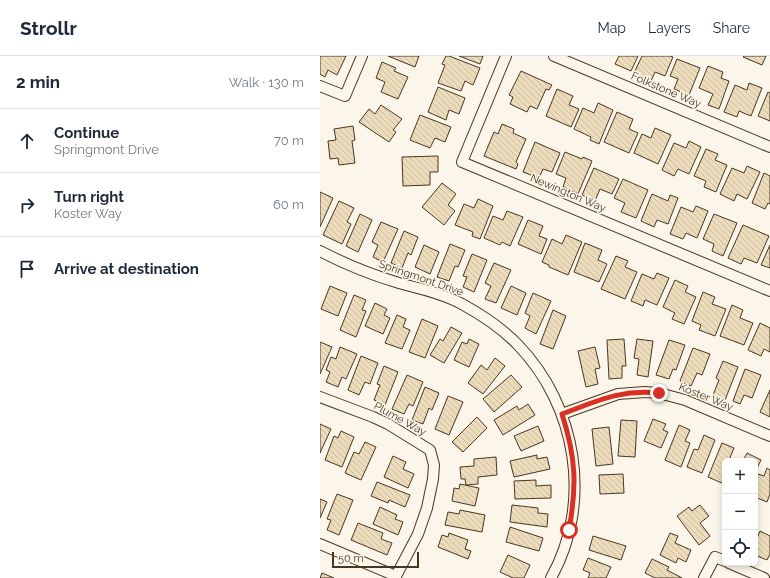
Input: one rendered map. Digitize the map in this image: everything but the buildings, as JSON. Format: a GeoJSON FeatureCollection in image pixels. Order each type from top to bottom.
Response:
{"type":"FeatureCollection","features":[{"type":"Feature","properties":{"kind":"street"},"geometry":{"type":"LineString","coordinates":[[320,86],[346,96],[362,56]]}},
{"type":"Feature","properties":{"kind":"street","name":"Newington Way"},"geometry":{"type":"LineString","coordinates":[[506,56],[462,162],[770,291]]}},
{"type":"Feature","properties":{"kind":"street","name":"Folkstone Way"},"geometry":{"type":"LineString","coordinates":[[554,56],[770,147]]}},
{"type":"Feature","properties":{"kind":"street","name":"Springmont Drive"},"geometry":{"type":"LineString","coordinates":[[320,251],[366,272],[448,298],[485,317],[507,334],[527,354],[551,388],[562,414],[572,447],[575,475],[574,503],[566,544],[551,578]]}},
{"type":"Feature","properties":{"kind":"street","name":"Koster Way"},"geometry":{"type":"LineString","coordinates":[[562,414],[618,394],[632,392],[659,393],[685,400],[770,436]]}},
{"type":"Feature","properties":{"kind":"street","name":"Plume Way"},"geometry":{"type":"LineString","coordinates":[[320,397],[388,424],[430,450],[434,465],[433,479],[427,508],[418,534],[396,577]]}},
{"type":"Feature","properties":{"kind":"street"},"geometry":{"type":"LineString","coordinates":[[320,544],[396,577]]}},
{"type":"Feature","properties":{"kind":"street"},"geometry":{"type":"LineString","coordinates":[[704,578],[715,557],[722,560]]}},
{"type":"Feature","properties":{"kind":"street"},"geometry":{"type":"LineString","coordinates":[[736,566],[764,578]]}},
{"type":"Feature","properties":{"kind":"route"},"geometry":{"type":"LineString","coordinates":[[569,530],[574,503],[575,475],[572,447],[562,414],[618,394],[632,392],[659,393]]}}]}
